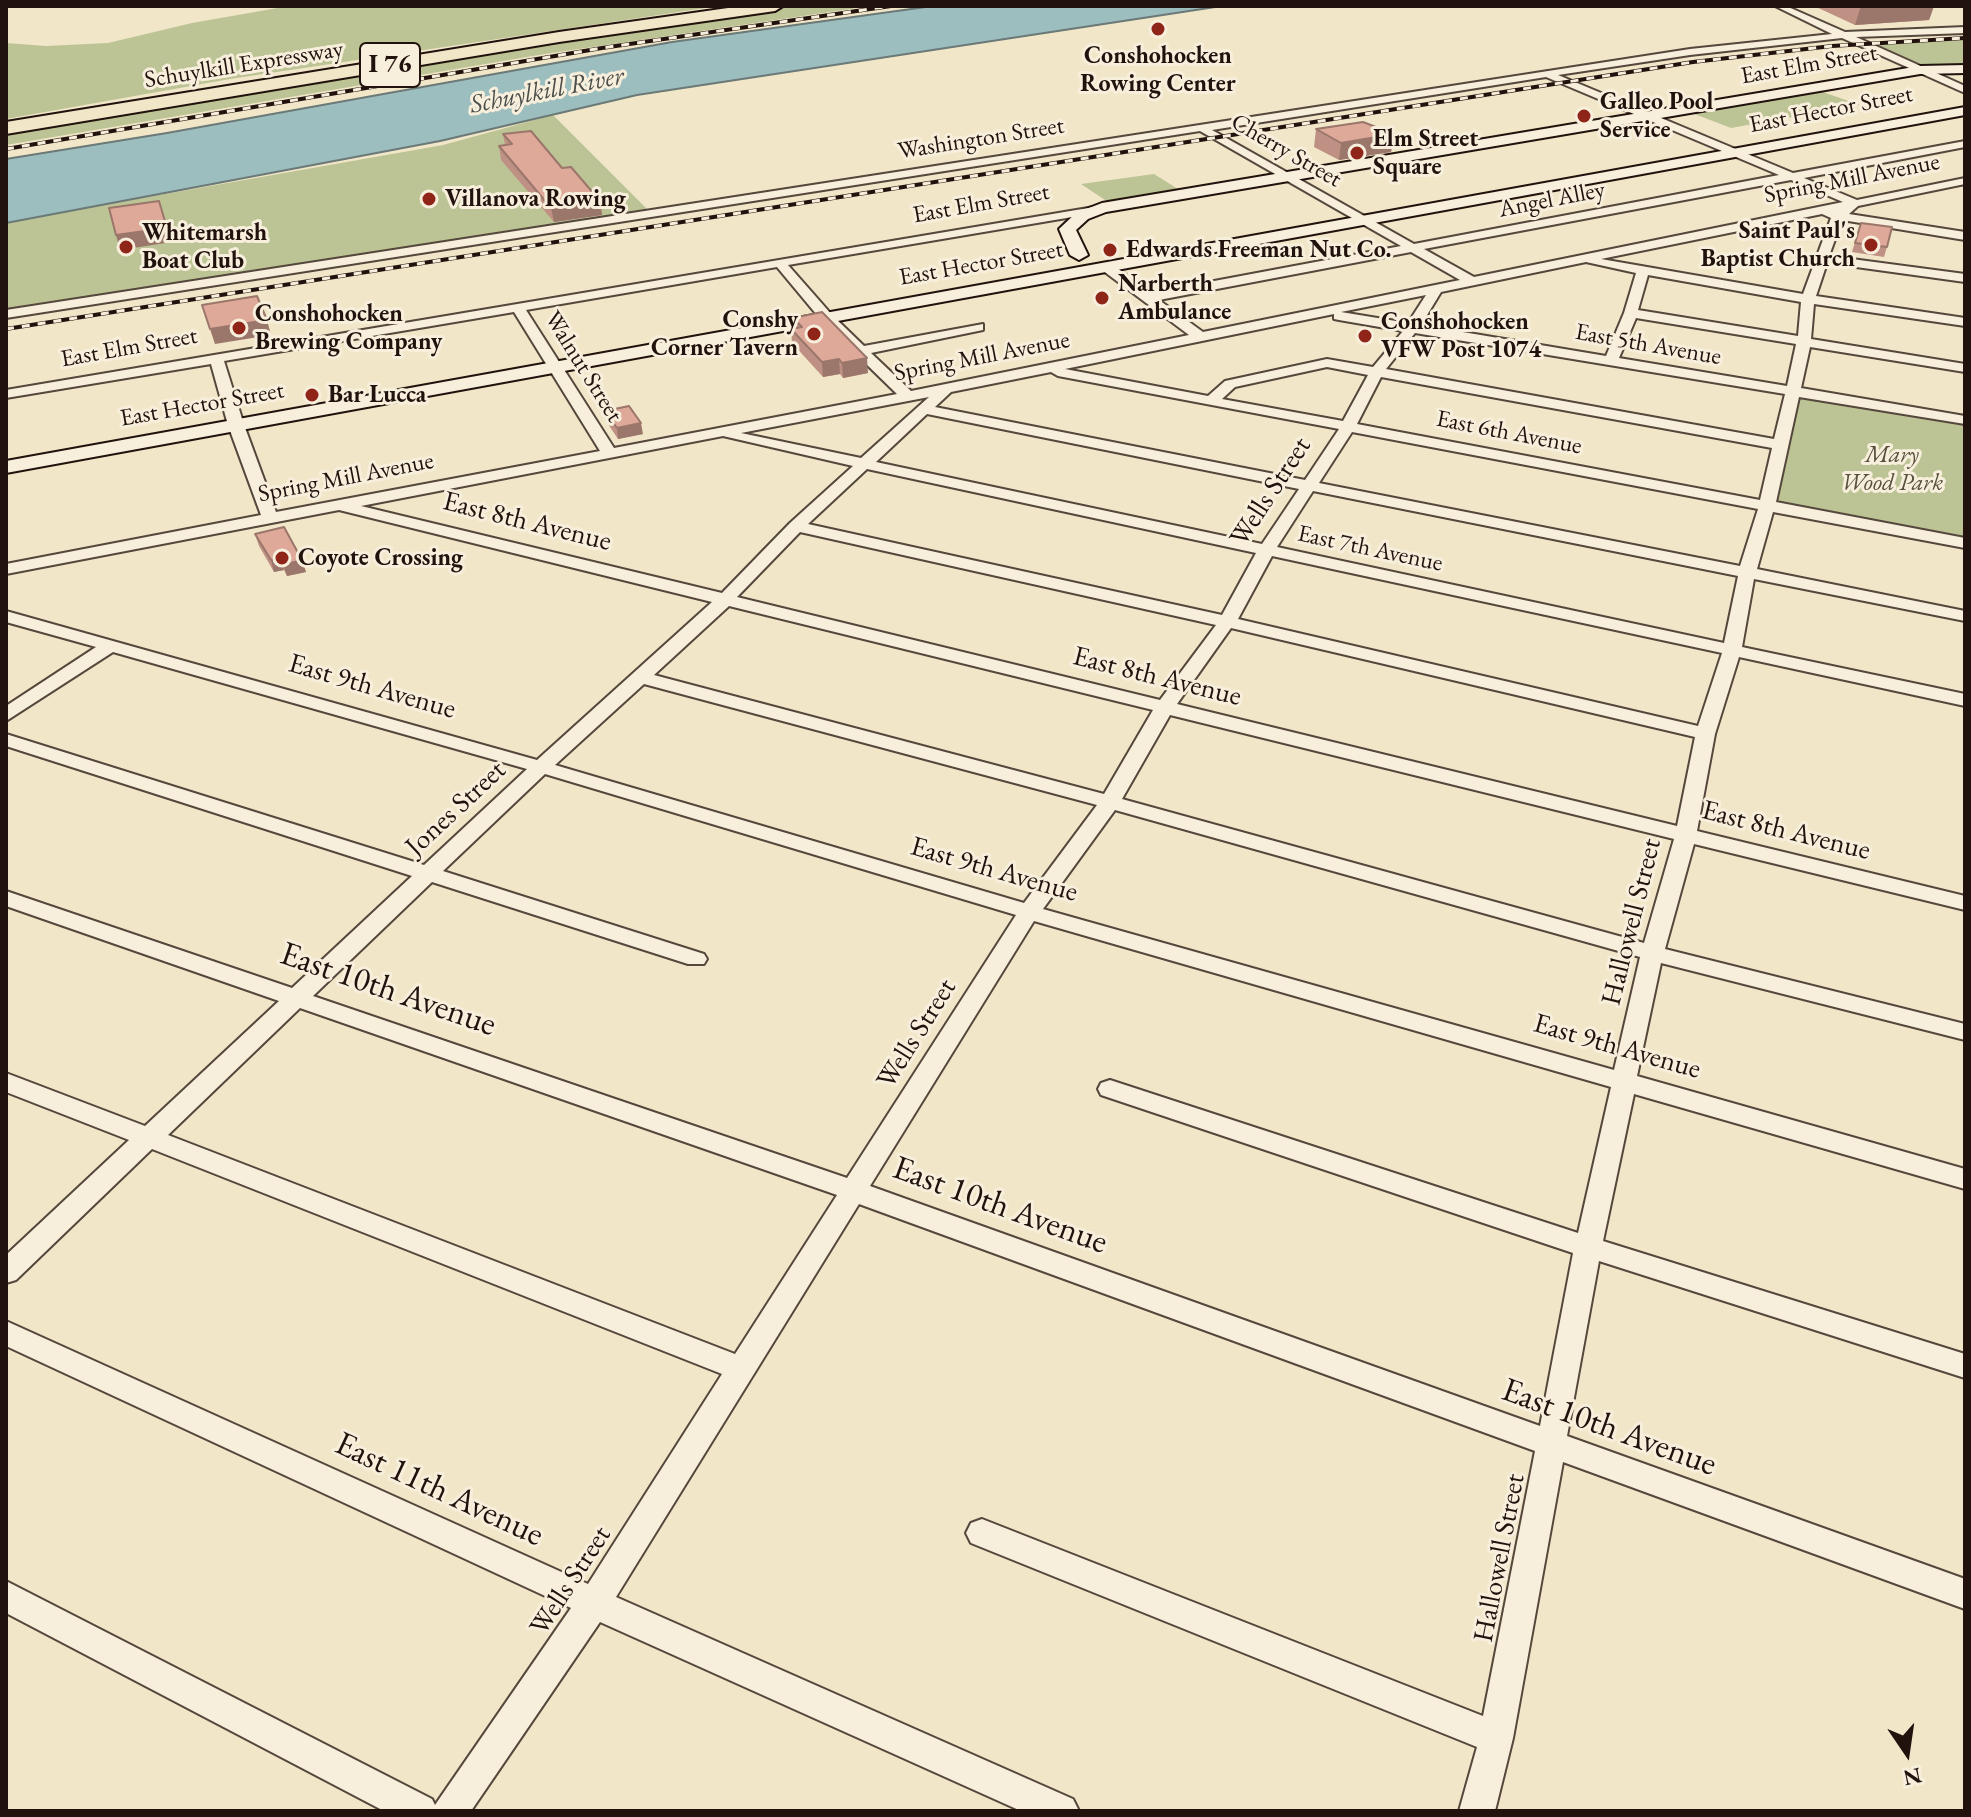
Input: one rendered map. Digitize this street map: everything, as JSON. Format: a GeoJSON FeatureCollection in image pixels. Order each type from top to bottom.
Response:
{"type":"FeatureCollection","features":[{"type":"Feature","properties":{"kind":"highway","name":"Schuylkill Expressway"},"geometry":{"type":"LineString","coordinates":[[6,125],[507,40],[742,6]]}},
{"type":"Feature","properties":{"kind":"highway","name":"Schuylkill Expressway"},"geometry":{"type":"LineString","coordinates":[[6,125],[775,6]]}},
{"type":"Feature","properties":{"kind":"main road","name":"East Elm Street"},"geometry":{"type":"LineString","coordinates":[[1102,208],[1920,70],[1965,69]]}},
{"type":"Feature","properties":{"kind":"main road","name":"East Hector Street"},"geometry":{"type":"LineString","coordinates":[[6,467],[1965,111]]}},
{"type":"Feature","properties":{"kind":"main road"},"geometry":{"type":"LineString","coordinates":[[1102,208],[1082,216],[1067,229],[1079,255],[1088,263],[1107,267]]}},
{"type":"Feature","properties":{"kind":"main road"},"geometry":{"type":"LineString","coordinates":[[1020,283],[1065,271],[1079,255]]}},
{"type":"Feature","properties":{"kind":"street"},"geometry":{"type":"LineString","coordinates":[[1779,6],[1965,90]]}},
{"type":"Feature","properties":{"kind":"street","name":"Washington Street"},"geometry":{"type":"LineString","coordinates":[[6,314],[1712,49],[1845,35],[1965,30]]}},
{"type":"Feature","properties":{"kind":"street"},"geometry":{"type":"LineString","coordinates":[[1546,74],[1793,177],[1837,210],[1965,236]]}},
{"type":"Feature","properties":{"kind":"street","name":"Cherry Street"},"geometry":{"type":"LineString","coordinates":[[1202,128],[1474,283]]}},
{"type":"Feature","properties":{"kind":"street","name":"Angel Alley"},"geometry":{"type":"LineString","coordinates":[[1146,298],[1965,144]]}},
{"type":"Feature","properties":{"kind":"street","name":"Spring Mill Avenue"},"geometry":{"type":"LineString","coordinates":[[946,389],[1474,283],[1577,258],[1837,210],[1965,181]]}},
{"type":"Feature","properties":{"kind":"street","name":"East Elm Street"},"geometry":{"type":"LineString","coordinates":[[6,394],[1102,208]]}},
{"type":"Feature","properties":{"kind":"street","name":"Hallowell Street"},"geometry":{"type":"LineString","coordinates":[[1477,1811],[1496,1738],[1588,1247],[1652,953],[1686,835],[1705,734],[1732,650],[1747,573],[1767,506],[1804,341],[1808,299],[1837,210]]}},
{"type":"Feature","properties":{"kind":"street"},"geometry":{"type":"LineString","coordinates":[[1023,221],[1048,220],[1067,229]]}},
{"type":"Feature","properties":{"kind":"street"},"geometry":{"type":"LineString","coordinates":[[1577,258],[1808,299],[1965,322]]}},
{"type":"Feature","properties":{"kind":"street"},"geometry":{"type":"LineString","coordinates":[[1823,259],[1965,278]]}},
{"type":"Feature","properties":{"kind":"street"},"geometry":{"type":"LineString","coordinates":[[779,262],[827,318],[915,402],[1310,485],[1965,616]]}},
{"type":"Feature","properties":{"kind":"street"},"geometry":{"type":"LineString","coordinates":[[1107,267],[1202,338]]}},
{"type":"Feature","properties":{"kind":"street"},"geometry":{"type":"LineString","coordinates":[[1611,361],[1631,313],[1643,270]]}},
{"type":"Feature","properties":{"kind":"street","name":"Wells Street"},"geometry":{"type":"LineString","coordinates":[[450,1811],[594,1603],[1029,912],[1110,802],[1164,708],[1227,622],[1266,551],[1348,427],[1377,371],[1413,327],[1435,291]]}},
{"type":"Feature","properties":{"kind":"street","name":"Walnut Street"},"geometry":{"type":"LineString","coordinates":[[517,306],[609,453]]}},
{"type":"Feature","properties":{"kind":"street","name":"East 5th Avenue"},"geometry":{"type":"LineString","coordinates":[[1323,313],[1965,420]]}},
{"type":"Feature","properties":{"kind":"street"},"geometry":{"type":"LineString","coordinates":[[1631,313],[1965,368]]}},
{"type":"Feature","properties":{"kind":"street"},"geometry":{"type":"LineString","coordinates":[[861,351],[978,327]]}},
{"type":"Feature","properties":{"kind":"street"},"geometry":{"type":"LineString","coordinates":[[216,358],[236,425],[270,517]]}},
{"type":"Feature","properties":{"kind":"street"},"geometry":{"type":"LineString","coordinates":[[1212,400],[1230,384],[1327,363],[1781,445]]}},
{"type":"Feature","properties":{"kind":"street","name":"East 6th Avenue"},"geometry":{"type":"LineString","coordinates":[[1044,369],[1965,543]]}},
{"type":"Feature","properties":{"kind":"street","name":"Jones Street"},"geometry":{"type":"LineString","coordinates":[[6,1272],[541,767],[726,599],[796,526],[866,463],[915,402],[946,389]]}},
{"type":"Feature","properties":{"kind":"street","name":"Spring Mill Avenue"},"geometry":{"type":"LineString","coordinates":[[6,569],[719,432],[915,402]]}},
{"type":"Feature","properties":{"kind":"street","name":"East 7th Avenue"},"geometry":{"type":"LineString","coordinates":[[719,432],[1965,700]]}},
{"type":"Feature","properties":{"kind":"street","name":"East 8th Avenue"},"geometry":{"type":"LineString","coordinates":[[335,504],[1965,903]]}},
{"type":"Feature","properties":{"kind":"street"},"geometry":{"type":"LineString","coordinates":[[796,526],[1227,622],[1705,734]]}},
{"type":"Feature","properties":{"kind":"street","name":"East 9th Avenue"},"geometry":{"type":"LineString","coordinates":[[6,616],[541,767],[1029,912],[1965,1179]]}},
{"type":"Feature","properties":{"kind":"street"},"geometry":{"type":"LineString","coordinates":[[6,715],[113,644]]}},
{"type":"Feature","properties":{"kind":"street"},"geometry":{"type":"LineString","coordinates":[[641,677],[1110,802],[1652,953],[1965,1032]]}},
{"type":"Feature","properties":{"kind":"street"},"geometry":{"type":"LineString","coordinates":[[6,740],[696,959]]}},
{"type":"Feature","properties":{"kind":"street","name":"East 10th Avenue"},"geometry":{"type":"LineString","coordinates":[[6,898],[854,1191],[1965,1594]]}},
{"type":"Feature","properties":{"kind":"street"},"geometry":{"type":"LineString","coordinates":[[6,1082],[742,1369]]}},
{"type":"Feature","properties":{"kind":"street"},"geometry":{"type":"LineString","coordinates":[[1110,1089],[1588,1247],[1965,1366]]}},
{"type":"Feature","properties":{"kind":"street","name":"East 11th Avenue"},"geometry":{"type":"LineString","coordinates":[[6,1333],[594,1603],[1061,1811]]}},
{"type":"Feature","properties":{"kind":"street"},"geometry":{"type":"LineString","coordinates":[[982,1533],[1496,1738]]}},
{"type":"Feature","properties":{"kind":"street"},"geometry":{"type":"LineString","coordinates":[[6,1596],[420,1811]]}},
{"type":"Feature","properties":{"kind":"green space"},"geometry":{"type":"Polygon","coordinates":[[[289,6],[719,6],[230,79],[6,119],[6,43],[46,46],[108,43],[192,23],[289,6]]]}},
{"type":"Feature","properties":{"kind":"green space"},"geometry":{"type":"Polygon","coordinates":[[[799,6],[871,6],[545,54],[6,145],[6,132],[596,34],[799,6]]]}},
{"type":"Feature","properties":{"kind":"green space"},"geometry":{"type":"Polygon","coordinates":[[[1965,40],[1965,65],[1923,65],[1878,45],[1965,40]]]}},
{"type":"Feature","properties":{"kind":"green space"},"geometry":{"type":"Polygon","coordinates":[[[1820,91],[1860,105],[1731,128],[1692,113],[1820,91]]]}},
{"type":"Feature","properties":{"kind":"green space","name":"Villanova Rowing"},"geometry":{"type":"Polygon","coordinates":[[[553,115],[650,212],[8,310],[6,222],[443,145],[553,115]]]}},
{"type":"Feature","properties":{"kind":"green space"},"geometry":{"type":"Polygon","coordinates":[[[1154,174],[1178,189],[1108,202],[1081,184],[1154,174]]]}},
{"type":"Feature","properties":{"kind":"green space","name":"Mary Wood Park"},"geometry":{"type":"Polygon","coordinates":[[[1793,391],[1965,420],[1965,543],[1767,506],[1793,391]]]}},
{"type":"Feature","properties":{"kind":"water","name":"Schuylkill River"},"geometry":{"type":"Polygon","coordinates":[[[933,6],[1222,6],[637,95],[440,141],[6,223],[6,159],[672,42],[933,6]]]}},
{"type":"Feature","properties":{"kind":"building"},"geometry":{"type":"Polygon","coordinates":[[[1363,122],[1394,134],[1341,143],[1316,129],[1363,122]]]}},
{"type":"Feature","properties":{"kind":"building"},"geometry":{"type":"Polygon","coordinates":[[[531,131],[562,168],[571,167],[600,201],[551,208],[499,146],[512,144],[503,134],[531,131]]]}},
{"type":"Feature","properties":{"kind":"building"},"geometry":{"type":"Polygon","coordinates":[[[159,201],[167,228],[116,235],[109,208],[159,201]]]}},
{"type":"Feature","properties":{"kind":"building"},"geometry":{"type":"Polygon","coordinates":[[[1861,223],[1892,227],[1887,247],[1855,243],[1861,223]]]}},
{"type":"Feature","properties":{"kind":"building"},"geometry":{"type":"Polygon","coordinates":[[[257,296],[267,320],[210,329],[202,305],[257,296]]]}},
{"type":"Feature","properties":{"kind":"building"},"geometry":{"type":"Polygon","coordinates":[[[822,312],[867,358],[842,363],[839,359],[822,362],[791,329],[802,327],[793,318],[822,312]]]}},
{"type":"Feature","properties":{"kind":"building"},"geometry":{"type":"Polygon","coordinates":[[[629,406],[641,423],[617,428],[605,411],[629,406]]]}},
{"type":"Feature","properties":{"kind":"building"},"geometry":{"type":"Polygon","coordinates":[[[284,527],[302,560],[283,565],[280,558],[271,560],[255,534],[284,527]]]}},
{"type":"Feature","properties":{"kind":"railway"},"geometry":{"type":"LineString","coordinates":[[6,149],[602,48],[891,6]]}},
{"type":"Feature","properties":{"kind":"railway"},"geometry":{"type":"LineString","coordinates":[[6,329],[1693,62],[1832,46],[1965,38]]}},
{"type":"Feature","properties":{"kind":"place","name":"Conshohocken Rowing Center"},"geometry":{"type":"Point","coordinates":[1158,29]}},
{"type":"Feature","properties":{"kind":"place","name":"Galleo Pool Service"},"geometry":{"type":"Point","coordinates":[1584,116]}},
{"type":"Feature","properties":{"kind":"place","name":"Elm Street Square"},"geometry":{"type":"Point","coordinates":[1357,153]}},
{"type":"Feature","properties":{"kind":"place","name":"Villanova Rowing"},"geometry":{"type":"Point","coordinates":[429,199]}},
{"type":"Feature","properties":{"kind":"place","name":"Saint Paul's Baptist Church"},"geometry":{"type":"Point","coordinates":[1871,245]}},
{"type":"Feature","properties":{"kind":"place","name":"Whitemarsh Boat Club"},"geometry":{"type":"Point","coordinates":[126,247]}},
{"type":"Feature","properties":{"kind":"place","name":"Edwards Freeman Nut Co."},"geometry":{"type":"Point","coordinates":[1110,250]}},
{"type":"Feature","properties":{"kind":"place","name":"Narberth Ambulance"},"geometry":{"type":"Point","coordinates":[1102,298]}},
{"type":"Feature","properties":{"kind":"place","name":"Conshohocken Brewing Company"},"geometry":{"type":"Point","coordinates":[239,328]}},
{"type":"Feature","properties":{"kind":"place","name":"Conshy Corner Tavern"},"geometry":{"type":"Point","coordinates":[814,334]}},
{"type":"Feature","properties":{"kind":"place","name":"Conshohocken VFW Post 1074"},"geometry":{"type":"Point","coordinates":[1365,336]}},
{"type":"Feature","properties":{"kind":"place","name":"Bar Lucca"},"geometry":{"type":"Point","coordinates":[312,395]}},
{"type":"Feature","properties":{"kind":"place","name":"Coyote Crossing"},"geometry":{"type":"Point","coordinates":[282,558]}}]}
